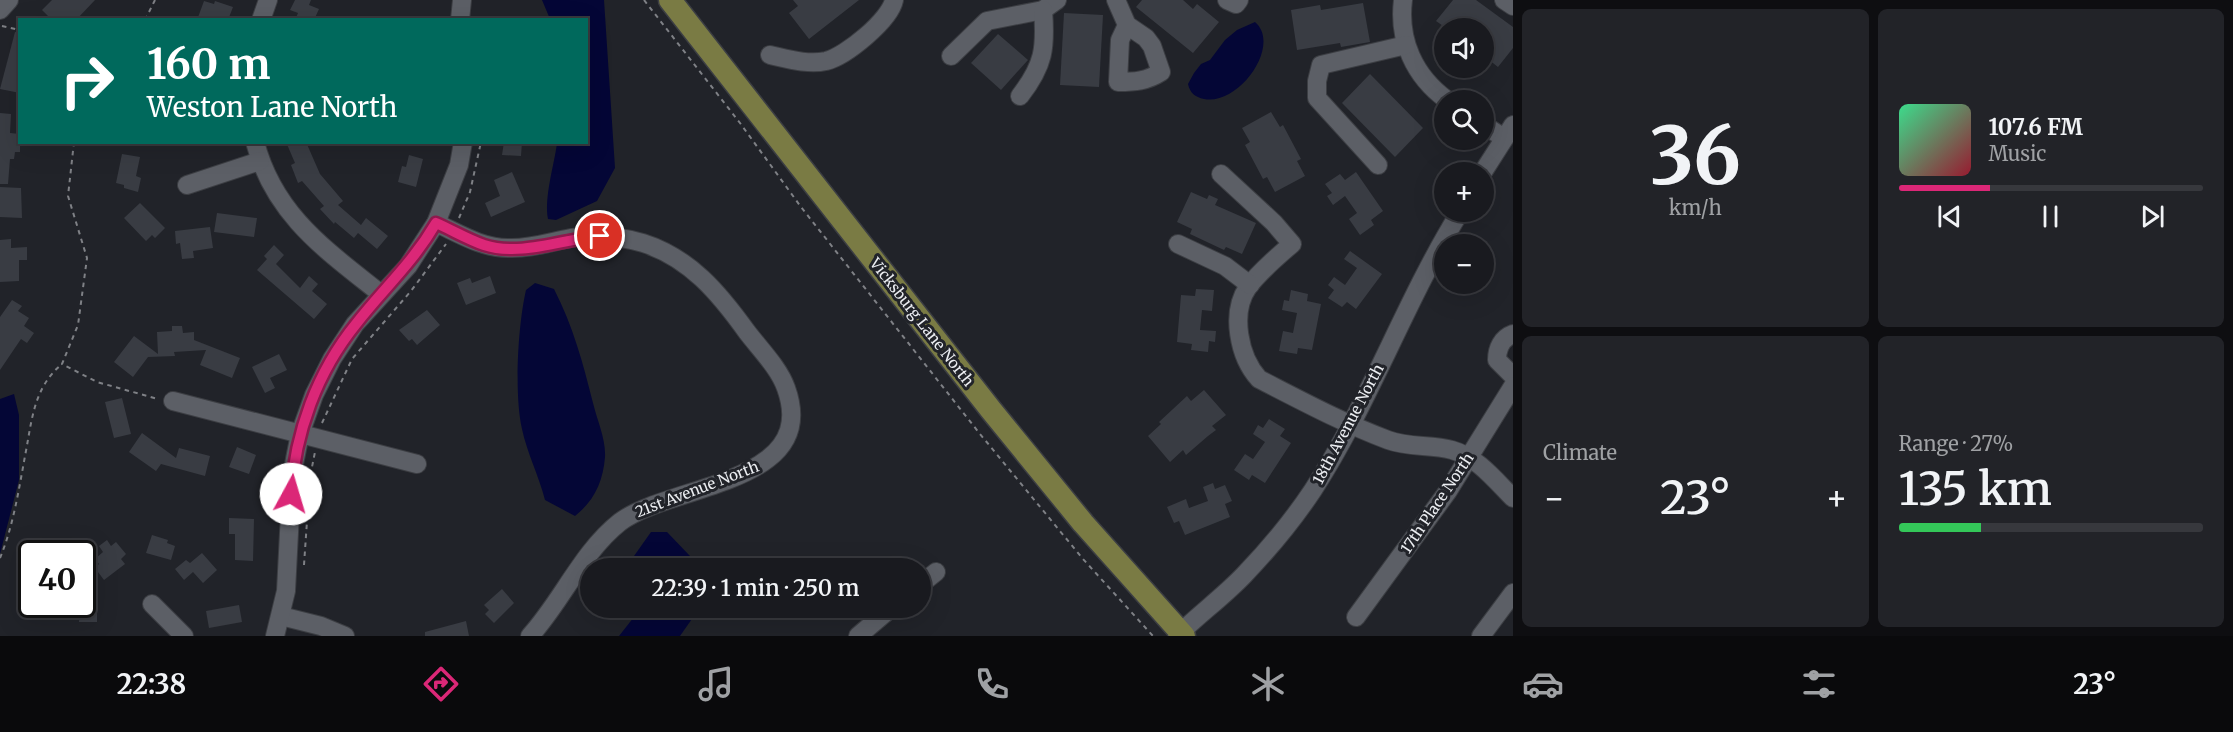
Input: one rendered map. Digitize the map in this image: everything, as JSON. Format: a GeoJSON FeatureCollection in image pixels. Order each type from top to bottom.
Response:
{"type":"FeatureCollection","features":[{"type":"Feature","properties":{"kind":"main road","name":"Vicksburg Lane North"},"geometry":{"type":"LineString","coordinates":[[670,0],[991,410],[1083,523],[1180,635]]}},
{"type":"Feature","properties":{"kind":"street"},"geometry":{"type":"LineString","coordinates":[[0,10],[9,0]]}},
{"type":"Feature","properties":{"kind":"street"},"geometry":{"type":"LineString","coordinates":[[262,18],[268,0]]}},
{"type":"Feature","properties":{"kind":"street"},"geometry":{"type":"LineString","coordinates":[[460,18],[462,0]]}},
{"type":"Feature","properties":{"kind":"street"},"geometry":{"type":"LineString","coordinates":[[771,55],[797,61],[827,61],[843,52],[882,22],[894,0]]}},
{"type":"Feature","properties":{"kind":"street"},"geometry":{"type":"LineString","coordinates":[[1116,0],[1127,25]]}},
{"type":"Feature","properties":{"kind":"street"},"geometry":{"type":"LineString","coordinates":[[1227,0],[1236,3],[1239,0]]}},
{"type":"Feature","properties":{"kind":"street"},"geometry":{"type":"LineString","coordinates":[[1403,0],[1401,15],[1406,45],[1418,72],[1437,90]]}},
{"type":"Feature","properties":{"kind":"street"},"geometry":{"type":"LineString","coordinates":[[1504,0],[1513,6]]}},
{"type":"Feature","properties":{"kind":"street"},"geometry":{"type":"LineString","coordinates":[[951,56],[987,21],[1050,5],[1038,72],[1020,96]]}},
{"type":"Feature","properties":{"kind":"street"},"geometry":{"type":"LineString","coordinates":[[1378,165],[1317,98],[1317,81],[1321,64],[1406,45]]}},
{"type":"Feature","properties":{"kind":"street"},"geometry":{"type":"LineString","coordinates":[[1490,162],[1509,132],[1494,128]]}},
{"type":"Feature","properties":{"kind":"street"},"geometry":{"type":"LineString","coordinates":[[256,144],[260,161],[274,190],[293,218],[316,242],[381,294]]}},
{"type":"Feature","properties":{"kind":"street"},"geometry":{"type":"LineString","coordinates":[[275,636],[281,616],[290,553],[292,474],[300,434],[314,395],[332,359],[355,324],[408,266],[436,223],[459,165],[463,144]]}},
{"type":"Feature","properties":{"kind":"street"},"geometry":{"type":"LineString","coordinates":[[187,184],[260,161]]}},
{"type":"Feature","properties":{"kind":"street"},"geometry":{"type":"LineString","coordinates":[[1221,174],[1274,223],[1292,244],[1250,285],[1241,303],[1240,340],[1249,368],[1258,379],[1350,425],[1391,441],[1412,447],[1451,449],[1469,457],[1513,498]]}},
{"type":"Feature","properties":{"kind":"street","name":"18th Avenue North"},"geometry":{"type":"LineString","coordinates":[[1180,635],[1244,575],[1280,535],[1312,491],[1350,425],[1408,306],[1454,222]]}},
{"type":"Feature","properties":{"kind":"street","name":"21st Avenue North"},"geometry":{"type":"LineString","coordinates":[[436,223],[485,246],[527,248],[572,238],[600,236],[628,238],[656,247],[681,260],[723,299],[786,387],[790,403],[786,436],[768,461],[757,469],[657,503],[619,523],[590,555],[530,636]]}},
{"type":"Feature","properties":{"kind":"street"},"geometry":{"type":"LineString","coordinates":[[1178,244],[1225,266],[1250,285]]}},
{"type":"Feature","properties":{"kind":"street"},"geometry":{"type":"LineString","coordinates":[[1513,334],[1507,336],[1497,351],[1497,360],[1513,376]]}},
{"type":"Feature","properties":{"kind":"street","name":"17th Place North"},"geometry":{"type":"LineString","coordinates":[[1356,617],[1428,520],[1513,386]]}},
{"type":"Feature","properties":{"kind":"street"},"geometry":{"type":"LineString","coordinates":[[173,401],[417,464]]}},
{"type":"Feature","properties":{"kind":"street"},"geometry":{"type":"LineString","coordinates":[[931,576],[936,572]]}},
{"type":"Feature","properties":{"kind":"street"},"geometry":{"type":"LineString","coordinates":[[1481,636],[1513,593]]}},
{"type":"Feature","properties":{"kind":"street"},"geometry":{"type":"LineString","coordinates":[[152,604],[184,636]]}},
{"type":"Feature","properties":{"kind":"street"},"geometry":{"type":"LineString","coordinates":[[281,616],[321,626],[345,636]]}},
{"type":"Feature","properties":{"kind":"street"},"geometry":{"type":"LineString","coordinates":[[858,636],[879,618]]}},
{"type":"Feature","properties":{"kind":"path"},"geometry":{"type":"LineString","coordinates":[[146,18],[155,0]]}},
{"type":"Feature","properties":{"kind":"path"},"geometry":{"type":"LineString","coordinates":[[644,0],[740,123],[801,207],[987,442],[1083,559],[1153,636]]}},
{"type":"Feature","properties":{"kind":"path"},"geometry":{"type":"LineString","coordinates":[[0,25],[18,30]]}},
{"type":"Feature","properties":{"kind":"path"},"geometry":{"type":"LineString","coordinates":[[0,558],[25,458],[33,412],[42,387],[62,364],[78,325],[86,267],[83,241],[68,196],[74,144]]}},
{"type":"Feature","properties":{"kind":"path"},"geometry":{"type":"LineString","coordinates":[[458,222],[470,192],[481,144]]}},
{"type":"Feature","properties":{"kind":"path"},"geometry":{"type":"LineString","coordinates":[[321,427],[333,395],[352,359],[411,291],[447,243]]}},
{"type":"Feature","properties":{"kind":"path"},"geometry":{"type":"LineString","coordinates":[[62,364],[97,382],[150,398],[173,401]]}},
{"type":"Feature","properties":{"kind":"path"},"geometry":{"type":"LineString","coordinates":[[303,575],[310,477],[315,451]]}},
{"type":"Feature","properties":{"kind":"shaded area"},"geometry":{"type":"Polygon","coordinates":[[[542,0],[604,0],[615,168],[597,201],[556,220],[548,219],[547,210],[548,191],[557,144],[588,144],[588,18],[550,18],[542,0]]]}},
{"type":"Feature","properties":{"kind":"shaded area"},"geometry":{"type":"Polygon","coordinates":[[[1255,22],[1262,32],[1263,45],[1253,72],[1243,84],[1217,99],[1204,99],[1193,94],[1188,84],[1201,64],[1210,60],[1225,40],[1237,30],[1255,22]]]}},
{"type":"Feature","properties":{"kind":"shaded area"},"geometry":{"type":"Polygon","coordinates":[[[535,283],[554,289],[561,303],[581,359],[604,443],[605,457],[600,483],[587,504],[575,516],[545,500],[522,429],[518,397],[519,340],[526,290],[535,283]]]}},
{"type":"Feature","properties":{"kind":"shaded area"},"geometry":{"type":"Polygon","coordinates":[[[14,394],[19,415],[19,480],[0,554],[0,399],[14,394]]]}},
{"type":"Feature","properties":{"kind":"shaded area"},"geometry":{"type":"Polygon","coordinates":[[[651,532],[667,532],[690,558],[634,558],[651,532]]]}},
{"type":"Feature","properties":{"kind":"shaded area"},"geometry":{"type":"Polygon","coordinates":[[[633,618],[693,618],[680,636],[619,636],[633,618]]]}},
{"type":"Feature","properties":{"kind":"building"},"geometry":{"type":"Polygon","coordinates":[[[52,0],[95,0],[78,18],[50,18],[42,10],[52,0]]]}},
{"type":"Feature","properties":{"kind":"building"},"geometry":{"type":"Polygon","coordinates":[[[295,0],[311,0],[309,5],[319,9],[315,18],[296,18],[298,13],[290,10],[295,0]]]}},
{"type":"Feature","properties":{"kind":"building"},"geometry":{"type":"Polygon","coordinates":[[[793,0],[859,0],[809,39],[789,13],[798,6],[793,0]]]}},
{"type":"Feature","properties":{"kind":"building"},"geometry":{"type":"Polygon","coordinates":[[[1142,0],[1183,0],[1193,9],[1197,4],[1219,22],[1193,53],[1136,7],[1142,0]]]}},
{"type":"Feature","properties":{"kind":"building"},"geometry":{"type":"Polygon","coordinates":[[[1453,0],[1476,0],[1513,27],[1513,48],[1498,67],[1494,64],[1494,18],[1438,18],[1453,0]]]}},
{"type":"Feature","properties":{"kind":"building"},"geometry":{"type":"Polygon","coordinates":[[[204,1],[214,4],[215,1],[233,7],[229,18],[218,16],[218,18],[198,18],[204,1]]]}},
{"type":"Feature","properties":{"kind":"building"},"geometry":{"type":"Polygon","coordinates":[[[1363,3],[1370,42],[1341,47],[1340,43],[1297,50],[1291,10],[1320,5],[1321,10],[1363,3]]]}},
{"type":"Feature","properties":{"kind":"building"},"geometry":{"type":"Polygon","coordinates":[[[1064,13],[1103,15],[1099,87],[1060,85],[1064,13]]]}},
{"type":"Feature","properties":{"kind":"building"},"geometry":{"type":"Polygon","coordinates":[[[15,32],[18,33],[18,93],[0,89],[15,32]]]}},
{"type":"Feature","properties":{"kind":"building"},"geometry":{"type":"Polygon","coordinates":[[[998,34],[1028,60],[1001,90],[971,63],[998,34]]]}},
{"type":"Feature","properties":{"kind":"building"},"geometry":{"type":"Polygon","coordinates":[[[1370,74],[1423,128],[1395,157],[1342,103],[1370,74]]]}},
{"type":"Feature","properties":{"kind":"building"},"geometry":{"type":"Polygon","coordinates":[[[1271,112],[1280,127],[1283,125],[1301,159],[1297,161],[1305,176],[1275,192],[1267,177],[1263,179],[1245,145],[1250,142],[1242,128],[1271,112]]]}},
{"type":"Feature","properties":{"kind":"building"},"geometry":{"type":"Polygon","coordinates":[[[0,113],[11,114],[10,133],[18,134],[20,152],[15,152],[14,159],[10,159],[8,184],[0,184],[0,113]]]}},
{"type":"Feature","properties":{"kind":"building"},"geometry":{"type":"Polygon","coordinates":[[[287,144],[307,144],[320,174],[343,201],[338,205],[361,225],[366,218],[388,236],[377,249],[358,233],[354,238],[335,222],[334,224],[320,209],[324,206],[302,181],[298,183],[291,165],[295,163],[287,144]]]}},
{"type":"Feature","properties":{"kind":"building"},"geometry":{"type":"Polygon","coordinates":[[[504,144],[522,144],[521,156],[502,155],[504,144]]]}},
{"type":"Feature","properties":{"kind":"building"},"geometry":{"type":"Polygon","coordinates":[[[122,154],[140,157],[136,176],[141,178],[138,192],[116,183],[122,154]]]}},
{"type":"Feature","properties":{"kind":"building"},"geometry":{"type":"Polygon","coordinates":[[[409,155],[423,159],[416,187],[398,182],[402,166],[406,167],[409,155]]]}},
{"type":"Feature","properties":{"kind":"building"},"geometry":{"type":"Polygon","coordinates":[[[512,172],[525,202],[491,217],[485,203],[500,196],[494,180],[512,172]]]}},
{"type":"Feature","properties":{"kind":"building"},"geometry":{"type":"Polygon","coordinates":[[[1356,172],[1383,211],[1371,220],[1374,225],[1360,235],[1349,219],[1357,213],[1345,196],[1333,205],[1327,196],[1332,193],[1325,184],[1340,174],[1345,180],[1356,172]]]}},
{"type":"Feature","properties":{"kind":"building"},"geometry":{"type":"Polygon","coordinates":[[[0,187],[21,188],[22,218],[0,217],[0,187]]]}},
{"type":"Feature","properties":{"kind":"building"},"geometry":{"type":"Polygon","coordinates":[[[1191,192],[1207,199],[1209,195],[1218,199],[1215,205],[1256,223],[1242,254],[1226,247],[1224,250],[1190,234],[1192,229],[1177,222],[1191,192]]]}},
{"type":"Feature","properties":{"kind":"building"},"geometry":{"type":"Polygon","coordinates":[[[140,203],[165,228],[155,238],[152,235],[146,241],[124,218],[140,203]]]}},
{"type":"Feature","properties":{"kind":"building"},"geometry":{"type":"Polygon","coordinates":[[[217,213],[257,218],[254,237],[214,232],[217,213]]]}},
{"type":"Feature","properties":{"kind":"building"},"geometry":{"type":"Polygon","coordinates":[[[210,227],[213,248],[193,251],[194,258],[182,259],[180,243],[176,244],[175,231],[210,227]]]}},
{"type":"Feature","properties":{"kind":"building"},"geometry":{"type":"Polygon","coordinates":[[[11,239],[11,248],[27,247],[27,260],[19,260],[19,281],[0,282],[0,240],[11,239]]]}},
{"type":"Feature","properties":{"kind":"building"},"geometry":{"type":"Polygon","coordinates":[[[274,245],[284,255],[276,264],[300,288],[309,276],[318,284],[312,291],[327,304],[314,319],[257,270],[267,259],[264,256],[274,245]]]}},
{"type":"Feature","properties":{"kind":"building"},"geometry":{"type":"Polygon","coordinates":[[[1350,251],[1382,274],[1356,309],[1347,302],[1342,307],[1328,298],[1334,290],[1328,285],[1334,277],[1345,285],[1357,268],[1344,259],[1350,251]]]}},
{"type":"Feature","properties":{"kind":"building"},"geometry":{"type":"Polygon","coordinates":[[[490,276],[496,293],[466,305],[457,283],[470,278],[472,283],[490,276]]]}},
{"type":"Feature","properties":{"kind":"building"},"geometry":{"type":"Polygon","coordinates":[[[1196,289],[1214,290],[1212,311],[1202,310],[1200,330],[1216,331],[1215,342],[1209,341],[1208,352],[1191,350],[1192,344],[1177,342],[1181,295],[1195,296],[1196,289]]]}},
{"type":"Feature","properties":{"kind":"building"},"geometry":{"type":"Polygon","coordinates":[[[1291,290],[1308,294],[1307,301],[1321,304],[1312,350],[1298,348],[1297,354],[1279,351],[1283,331],[1293,333],[1297,313],[1282,310],[1284,300],[1289,301],[1291,290]]]}},
{"type":"Feature","properties":{"kind":"building"},"geometry":{"type":"Polygon","coordinates":[[[12,300],[22,306],[18,311],[29,318],[24,326],[34,333],[27,343],[21,339],[0,370],[0,317],[12,300]]]}},
{"type":"Feature","properties":{"kind":"building"},"geometry":{"type":"Polygon","coordinates":[[[427,310],[440,325],[417,345],[412,339],[409,341],[399,330],[427,310]]]}},
{"type":"Feature","properties":{"kind":"building"},"geometry":{"type":"Polygon","coordinates":[[[172,326],[182,326],[183,333],[194,332],[194,340],[240,358],[232,378],[200,365],[206,350],[174,352],[175,356],[148,357],[133,377],[114,362],[134,336],[158,354],[157,332],[172,331],[172,326]]]}},
{"type":"Feature","properties":{"kind":"building"},"geometry":{"type":"Polygon","coordinates":[[[279,354],[287,370],[270,378],[275,388],[265,393],[252,367],[279,354]]]}},
{"type":"Feature","properties":{"kind":"building"},"geometry":{"type":"Polygon","coordinates":[[[1204,390],[1226,415],[1212,426],[1216,430],[1186,455],[1183,450],[1170,462],[1148,436],[1161,424],[1159,422],[1187,396],[1191,401],[1204,390]]]}},
{"type":"Feature","properties":{"kind":"building"},"geometry":{"type":"Polygon","coordinates":[[[122,398],[131,434],[114,438],[105,402],[122,398]]]}},
{"type":"Feature","properties":{"kind":"building"},"geometry":{"type":"Polygon","coordinates":[[[1269,419],[1285,429],[1280,436],[1291,443],[1265,483],[1252,475],[1249,480],[1234,470],[1245,454],[1253,459],[1265,442],[1253,434],[1258,425],[1263,428],[1269,419]]]}},
{"type":"Feature","properties":{"kind":"building"},"geometry":{"type":"Polygon","coordinates":[[[142,433],[176,458],[179,448],[210,456],[205,476],[161,464],[156,471],[129,452],[142,433]]]}},
{"type":"Feature","properties":{"kind":"building"},"geometry":{"type":"Polygon","coordinates":[[[237,447],[256,455],[249,474],[229,467],[237,447]]]}},
{"type":"Feature","properties":{"kind":"building"},"geometry":{"type":"Polygon","coordinates":[[[1213,483],[1215,489],[1225,485],[1232,501],[1225,504],[1230,517],[1185,535],[1179,521],[1174,523],[1167,507],[1186,499],[1189,508],[1208,501],[1203,487],[1213,483]]]}},
{"type":"Feature","properties":{"kind":"building"},"geometry":{"type":"Polygon","coordinates":[[[229,518],[254,519],[253,561],[235,560],[235,534],[229,534],[229,518]]]}},
{"type":"Feature","properties":{"kind":"building"},"geometry":{"type":"Polygon","coordinates":[[[152,535],[168,540],[167,543],[175,546],[171,560],[146,553],[152,535]]]}},
{"type":"Feature","properties":{"kind":"building"},"geometry":{"type":"Polygon","coordinates":[[[107,540],[111,546],[116,542],[126,554],[121,559],[125,564],[104,580],[96,569],[99,564],[96,558],[103,552],[99,546],[107,540]]]}},
{"type":"Feature","properties":{"kind":"building"},"geometry":{"type":"Polygon","coordinates":[[[202,553],[217,570],[203,583],[193,572],[184,580],[175,569],[186,560],[190,563],[202,553]]]}},
{"type":"Feature","properties":{"kind":"building"},"geometry":{"type":"Polygon","coordinates":[[[97,584],[97,622],[79,622],[79,618],[96,618],[97,584]]]}},
{"type":"Feature","properties":{"kind":"building"},"geometry":{"type":"Polygon","coordinates":[[[502,589],[514,603],[494,623],[485,614],[489,610],[484,605],[502,589]]]}},
{"type":"Feature","properties":{"kind":"building"},"geometry":{"type":"Polygon","coordinates":[[[239,605],[242,622],[209,628],[206,611],[239,605]]]}},
{"type":"Feature","properties":{"kind":"building"},"geometry":{"type":"Polygon","coordinates":[[[466,621],[469,636],[425,636],[425,632],[466,621]]]}},
{"type":"Feature","properties":{"kind":"route"},"geometry":{"type":"LineString","coordinates":[[291,494],[292,474],[300,434],[314,395],[332,359],[355,324],[408,266],[436,223],[485,246],[507,248],[527,248],[572,238],[600,236]]}}]}
